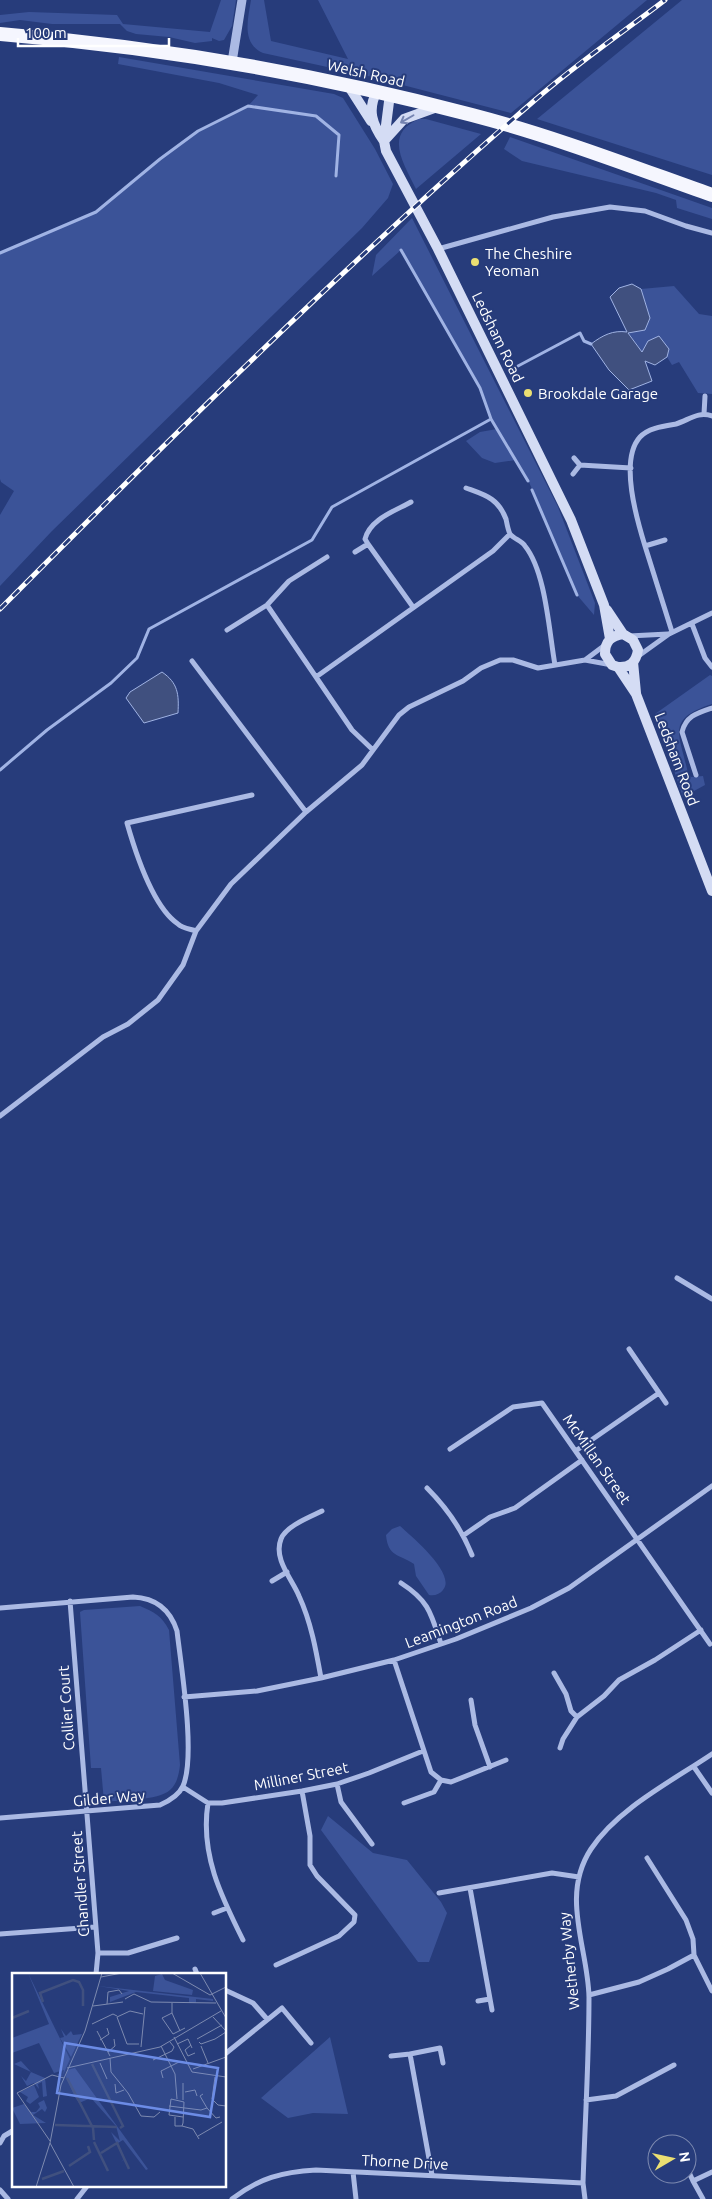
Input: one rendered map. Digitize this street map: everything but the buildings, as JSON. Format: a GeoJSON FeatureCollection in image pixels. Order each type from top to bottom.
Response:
{"type":"FeatureCollection","features":[{"type":"Feature","properties":{"kind":"highway","name":"Welsh Road"},"geometry":{"type":"LineString","coordinates":[[0,34],[128,47],[232,62],[348,85],[490,120],[712,195]]}},
{"type":"Feature","properties":{"kind":"main road","name":"Ledsham Road"},"geometry":{"type":"LineString","coordinates":[[348,85],[384,141]]}},
{"type":"Feature","properties":{"kind":"main road","name":"Ledsham Road"},"geometry":{"type":"LineString","coordinates":[[383,93],[386,151],[438,249],[571,520],[604,605],[608,641],[605,654],[636,694],[712,891]]}},
{"type":"Feature","properties":{"kind":"main road"},"geometry":{"type":"LineString","coordinates":[[372,122],[372,101],[383,93]]}},
{"type":"Feature","properties":{"kind":"main road"},"geometry":{"type":"LineString","coordinates":[[384,141],[404,119],[437,106]]}},
{"type":"Feature","properties":{"kind":"main road","name":"Ledsham Road"},"geometry":{"type":"LineString","coordinates":[[604,605],[626,635],[637,644],[635,660],[636,694]]}},
{"type":"Feature","properties":{"kind":"main road"},"geometry":{"type":"LineString","coordinates":[[608,641],[626,635]]}},
{"type":"Feature","properties":{"kind":"main road"},"geometry":{"type":"LineString","coordinates":[[615,666],[629,666],[635,660]]}},
{"type":"Feature","properties":{"kind":"street"},"geometry":{"type":"LineString","coordinates":[[232,62],[242,0]]}},
{"type":"Feature","properties":{"kind":"street"},"geometry":{"type":"LineString","coordinates":[[438,249],[553,217],[610,207],[645,211],[712,233]]}},
{"type":"Feature","properties":{"kind":"street"},"geometry":{"type":"LineString","coordinates":[[704,414],[705,396]]}},
{"type":"Feature","properties":{"kind":"street"},"geometry":{"type":"LineString","coordinates":[[670,633],[635,515],[631,468],[636,443],[646,432],[680,423],[698,414],[712,416]]}},
{"type":"Feature","properties":{"kind":"street"},"geometry":{"type":"LineString","coordinates":[[574,458],[580,465],[631,468]]}},
{"type":"Feature","properties":{"kind":"street"},"geometry":{"type":"LineString","coordinates":[[573,474],[580,465]]}},
{"type":"Feature","properties":{"kind":"street"},"geometry":{"type":"LineString","coordinates":[[466,488],[488,496],[497,504],[505,518],[510,534],[525,546],[541,582],[555,665]]}},
{"type":"Feature","properties":{"kind":"street"},"geometry":{"type":"LineString","coordinates":[[411,502],[378,520],[366,534],[365,539],[413,607]]}},
{"type":"Feature","properties":{"kind":"street"},"geometry":{"type":"LineString","coordinates":[[316,677],[493,551],[510,534]]}},
{"type":"Feature","properties":{"kind":"street"},"geometry":{"type":"LineString","coordinates":[[644,546],[666,540]]}},
{"type":"Feature","properties":{"kind":"street"},"geometry":{"type":"LineString","coordinates":[[355,552],[368,544]]}},
{"type":"Feature","properties":{"kind":"street"},"geometry":{"type":"LineString","coordinates":[[227,630],[267,605],[289,581],[327,557]]}},
{"type":"Feature","properties":{"kind":"street"},"geometry":{"type":"LineString","coordinates":[[267,605],[352,730],[373,750]]}},
{"type":"Feature","properties":{"kind":"street"},"geometry":{"type":"LineString","coordinates":[[635,660],[670,633],[712,613]]}},
{"type":"Feature","properties":{"kind":"street"},"geometry":{"type":"LineString","coordinates":[[692,624],[705,658],[712,667]]}},
{"type":"Feature","properties":{"kind":"street"},"geometry":{"type":"LineString","coordinates":[[626,635],[670,633]]}},
{"type":"Feature","properties":{"kind":"street"},"geometry":{"type":"LineString","coordinates":[[586,660],[608,641]]}},
{"type":"Feature","properties":{"kind":"street"},"geometry":{"type":"LineString","coordinates":[[0,1116],[103,1037],[128,1024],[158,1000],[183,965],[196,931],[231,884],[306,812],[357,769],[404,711],[422,700],[463,681],[481,668],[500,660],[508,659],[538,668],[586,660],[615,666]]}},
{"type":"Feature","properties":{"kind":"street"},"geometry":{"type":"LineString","coordinates":[[192,661],[306,812]]}},
{"type":"Feature","properties":{"kind":"street"},"geometry":{"type":"LineString","coordinates":[[696,775],[682,732],[688,718],[712,708]]}},
{"type":"Feature","properties":{"kind":"street"},"geometry":{"type":"LineString","coordinates":[[196,931],[178,925],[164,910],[138,862],[127,823],[252,795]]}},
{"type":"Feature","properties":{"kind":"street"},"geometry":{"type":"LineString","coordinates":[[677,1278],[692,1288],[712,1297]]}},
{"type":"Feature","properties":{"kind":"street"},"geometry":{"type":"LineString","coordinates":[[629,1349],[666,1403]]}},
{"type":"Feature","properties":{"kind":"street"},"geometry":{"type":"LineString","coordinates":[[577,1450],[659,1393]]}},
{"type":"Feature","properties":{"kind":"street","name":"McMillan Street"},"geometry":{"type":"LineString","coordinates":[[450,1449],[513,1407],[542,1404],[577,1450],[582,1460],[710,1644]]}},
{"type":"Feature","properties":{"kind":"street"},"geometry":{"type":"LineString","coordinates":[[464,1535],[490,1517],[514,1508],[582,1460]]}},
{"type":"Feature","properties":{"kind":"street","name":"Leamington Road"},"geometry":{"type":"LineString","coordinates":[[184,1697],[257,1691],[322,1678],[394,1660],[441,1644],[531,1608],[569,1588],[712,1486]]}},
{"type":"Feature","properties":{"kind":"street"},"geometry":{"type":"LineString","coordinates":[[427,1488],[464,1535],[472,1555]]}},
{"type":"Feature","properties":{"kind":"street"},"geometry":{"type":"LineString","coordinates":[[322,1511],[288,1530],[281,1537],[279,1551],[281,1562],[307,1616],[322,1678]]}},
{"type":"Feature","properties":{"kind":"street"},"geometry":{"type":"LineString","coordinates":[[272,1581],[287,1572]]}},
{"type":"Feature","properties":{"kind":"street"},"geometry":{"type":"LineString","coordinates":[[400,1582],[416,1592],[425,1601],[441,1644]]}},
{"type":"Feature","properties":{"kind":"street"},"geometry":{"type":"LineString","coordinates":[[0,1608],[70,1601],[145,1598],[166,1609],[173,1618],[177,1631],[188,1751],[187,1772],[183,1787],[208,1803],[205,1824],[207,1846],[214,1875],[227,1908],[243,1940]]}},
{"type":"Feature","properties":{"kind":"street","name":"Collier Court"},"geometry":{"type":"LineString","coordinates":[[70,1601],[87,1812]]}},
{"type":"Feature","properties":{"kind":"street"},"geometry":{"type":"LineString","coordinates":[[560,1748],[562,1739],[578,1717],[627,1674],[655,1660],[701,1630]]}},
{"type":"Feature","properties":{"kind":"street"},"geometry":{"type":"LineString","coordinates":[[394,1660],[431,1772],[441,1780],[451,1782],[506,1760]]}},
{"type":"Feature","properties":{"kind":"street"},"geometry":{"type":"LineString","coordinates":[[554,1673],[566,1694],[571,1711],[578,1717]]}},
{"type":"Feature","properties":{"kind":"street"},"geometry":{"type":"LineString","coordinates":[[472,1700],[475,1725],[490,1767]]}},
{"type":"Feature","properties":{"kind":"street","name":"Milliner Street"},"geometry":{"type":"LineString","coordinates":[[208,1803],[222,1803],[337,1784],[424,1751]]}},
{"type":"Feature","properties":{"kind":"street","name":"Wetherby Way"},"geometry":{"type":"LineString","coordinates":[[585,2199],[583,2183],[589,1995],[575,1906],[579,1876],[589,1851],[602,1833],[616,1819],[712,1754]]}},
{"type":"Feature","properties":{"kind":"street"},"geometry":{"type":"LineString","coordinates":[[694,1767],[712,1794]]}},
{"type":"Feature","properties":{"kind":"street"},"geometry":{"type":"LineString","coordinates":[[404,1803],[434,1792],[441,1780]]}},
{"type":"Feature","properties":{"kind":"street"},"geometry":{"type":"LineString","coordinates":[[337,1784],[341,1802],[372,1844]]}},
{"type":"Feature","properties":{"kind":"street","name":"Gilder Way"},"geometry":{"type":"LineString","coordinates":[[0,1818],[160,1805],[177,1794],[183,1787]]}},
{"type":"Feature","properties":{"kind":"street"},"geometry":{"type":"LineString","coordinates":[[276,1965],[339,1936],[354,1922],[355,1916],[317,1876],[310,1865],[310,1836],[302,1791]]}},
{"type":"Feature","properties":{"kind":"street","name":"Chandler Street"},"geometry":{"type":"LineString","coordinates":[[87,1812],[98,1954],[96,1973]]}},
{"type":"Feature","properties":{"kind":"street"},"geometry":{"type":"LineString","coordinates":[[647,1858],[686,1920],[693,1939],[694,1955],[712,1991]]}},
{"type":"Feature","properties":{"kind":"street"},"geometry":{"type":"LineString","coordinates":[[439,1893],[552,1873],[579,1876]]}},
{"type":"Feature","properties":{"kind":"street"},"geometry":{"type":"LineString","coordinates":[[470,1888],[492,2010]]}},
{"type":"Feature","properties":{"kind":"street"},"geometry":{"type":"LineString","coordinates":[[214,1913],[227,1908]]}},
{"type":"Feature","properties":{"kind":"street"},"geometry":{"type":"LineString","coordinates":[[0,1934],[95,1927]]}},
{"type":"Feature","properties":{"kind":"street","name":"Chandler Street"},"geometry":{"type":"LineString","coordinates":[[98,1954],[128,1953],[177,1938]]}},
{"type":"Feature","properties":{"kind":"street"},"geometry":{"type":"LineString","coordinates":[[589,1995],[639,1982],[668,1970],[694,1955]]}},
{"type":"Feature","properties":{"kind":"street"},"geometry":{"type":"LineString","coordinates":[[226,1990],[253,2003],[267,2020]]}},
{"type":"Feature","properties":{"kind":"street"},"geometry":{"type":"LineString","coordinates":[[478,2001],[490,1999]]}},
{"type":"Feature","properties":{"kind":"street"},"geometry":{"type":"LineString","coordinates":[[226,2053],[282,2008],[311,2043]]}},
{"type":"Feature","properties":{"kind":"street"},"geometry":{"type":"LineString","coordinates":[[391,2056],[440,2048],[443,2063]]}},
{"type":"Feature","properties":{"kind":"street"},"geometry":{"type":"LineString","coordinates":[[410,2054],[432,2175]]}},
{"type":"Feature","properties":{"kind":"street"},"geometry":{"type":"LineString","coordinates":[[586,2100],[616,2096],[674,2065]]}},
{"type":"Feature","properties":{"kind":"street"},"geometry":{"type":"LineString","coordinates":[[0,2143],[4,2136],[12,2131]]}},
{"type":"Feature","properties":{"kind":"street","name":"Thorne Drive"},"geometry":{"type":"LineString","coordinates":[[232,2199],[262,2180],[288,2172],[316,2170],[583,2183]]}},
{"type":"Feature","properties":{"kind":"street"},"geometry":{"type":"LineString","coordinates":[[353,2172],[356,2199]]}},
{"type":"Feature","properties":{"kind":"street"},"geometry":{"type":"LineString","coordinates":[[697,2179],[712,2172]]}},
{"type":"Feature","properties":{"kind":"street"},"geometry":{"type":"LineString","coordinates":[[695,2184],[703,2199]]}},
{"type":"Feature","properties":{"kind":"street"},"geometry":{"type":"LineString","coordinates":[[77,2199],[87,2186]]}},
{"type":"Feature","properties":{"kind":"street"},"geometry":{"type":"LineString","coordinates":[[0,2190],[8,2199]]}},
{"type":"Feature","properties":{"kind":"shaded area"},"geometry":{"type":"Polygon","coordinates":[[[221,0],[236,0],[232,26],[224,40],[219,41],[212,38],[212,41],[195,43],[169,37],[136,34],[127,31],[120,24],[52,24],[20,20],[0,23],[0,15],[29,12],[117,15],[123,24],[210,32],[221,0]]]}},
{"type":"Feature","properties":{"kind":"shaded area"},"geometry":{"type":"Polygon","coordinates":[[[251,0],[264,0],[271,41],[348,59],[318,0],[647,0],[511,113],[364,75],[263,53],[256,49],[249,37],[248,22],[251,0]]]}},
{"type":"Feature","properties":{"kind":"shaded area"},"geometry":{"type":"Polygon","coordinates":[[[682,0],[712,0],[712,175],[537,119],[682,0]]]}},
{"type":"Feature","properties":{"kind":"shaded area"},"geometry":{"type":"Polygon","coordinates":[[[119,57],[334,94],[343,98],[375,149],[393,184],[388,198],[362,228],[51,532],[0,586],[0,515],[14,491],[1,482],[0,479],[0,253],[96,212],[160,159],[198,131],[248,106],[258,95],[219,83],[118,64],[119,57]]]}},
{"type":"Feature","properties":{"kind":"shaded area"},"geometry":{"type":"Polygon","coordinates":[[[419,119],[426,119],[481,134],[416,189],[402,160],[399,141],[408,125],[419,119]]]}},
{"type":"Feature","properties":{"kind":"shaded area"},"geometry":{"type":"Polygon","coordinates":[[[510,137],[712,208],[712,219],[677,208],[676,200],[656,193],[522,161],[504,149],[510,137]]]}},
{"type":"Feature","properties":{"kind":"shaded area"},"geometry":{"type":"Polygon","coordinates":[[[412,218],[558,507],[595,603],[594,615],[577,595],[526,475],[516,460],[495,463],[482,458],[466,441],[480,432],[497,429],[491,419],[480,388],[401,250],[372,276],[376,255],[412,218]]]}},
{"type":"Feature","properties":{"kind":"shaded area"},"geometry":{"type":"Polygon","coordinates":[[[632,284],[641,289],[650,318],[645,330],[628,333],[642,352],[648,341],[659,336],[669,349],[667,357],[655,365],[645,361],[652,381],[629,390],[609,370],[591,344],[608,334],[627,332],[610,297],[619,288],[632,284]]]}},
{"type":"Feature","properties":{"kind":"shaded area"},"geometry":{"type":"Polygon","coordinates":[[[674,286],[699,314],[712,316],[712,394],[698,393],[679,362],[672,365],[667,357],[669,349],[643,353],[628,332],[645,330],[650,318],[641,289],[674,286]]]}},
{"type":"Feature","properties":{"kind":"shaded area"},"geometry":{"type":"Polygon","coordinates":[[[162,672],[171,680],[176,689],[178,713],[144,723],[126,698],[130,692],[162,672]]]}},
{"type":"Feature","properties":{"kind":"shaded area"},"geometry":{"type":"Polygon","coordinates":[[[710,675],[712,676],[712,704],[688,715],[679,729],[681,747],[688,773],[691,777],[703,776],[705,785],[683,797],[655,714],[710,675]]]}},
{"type":"Feature","properties":{"kind":"shaded area"},"geometry":{"type":"Polygon","coordinates":[[[400,1526],[431,1556],[444,1575],[446,1583],[439,1594],[429,1595],[416,1576],[414,1564],[395,1554],[389,1547],[386,1535],[392,1529],[400,1526]]]}},
{"type":"Feature","properties":{"kind":"shaded area"},"geometry":{"type":"Polygon","coordinates":[[[140,1606],[157,1615],[169,1630],[179,1772],[174,1785],[164,1794],[148,1798],[104,1802],[101,1768],[91,1768],[80,1612],[84,1610],[140,1606]]]}},
{"type":"Feature","properties":{"kind":"shaded area"},"geometry":{"type":"Polygon","coordinates":[[[328,1816],[373,1853],[407,1860],[441,1902],[447,1913],[429,1962],[418,1962],[321,1830],[328,1816]]]}},
{"type":"Feature","properties":{"kind":"shaded area"},"geometry":{"type":"Polygon","coordinates":[[[330,2037],[348,2114],[313,2113],[288,2118],[261,2098],[330,2037]]]}},
{"type":"Feature","properties":{"kind":"waterway"},"geometry":{"type":"LineString","coordinates":[[0,253],[96,212],[160,159],[198,131],[248,106],[316,116],[339,135],[336,176]]}},
{"type":"Feature","properties":{"kind":"waterway"},"geometry":{"type":"LineString","coordinates":[[401,250],[480,388],[491,419]]}},
{"type":"Feature","properties":{"kind":"waterway"},"geometry":{"type":"LineString","coordinates":[[518,366],[580,333],[584,341],[591,344]]}},
{"type":"Feature","properties":{"kind":"waterway"},"geometry":{"type":"LineString","coordinates":[[0,770],[47,730],[111,683],[137,658],[149,629],[312,540],[332,507],[491,419],[528,481]]}},
{"type":"Feature","properties":{"kind":"waterway"},"geometry":{"type":"LineString","coordinates":[[532,490],[577,595]]}},
{"type":"Feature","properties":{"kind":"railway"},"geometry":{"type":"LineString","coordinates":[[0,609],[197,413],[397,223],[551,87],[665,0]]}},
{"type":"Feature","properties":{"kind":"place","name":"The Cheshire Yeoman"},"geometry":{"type":"Point","coordinates":[475,262]}},
{"type":"Feature","properties":{"kind":"place","name":"Brookdale Garage"},"geometry":{"type":"Point","coordinates":[528,393]}}]}
